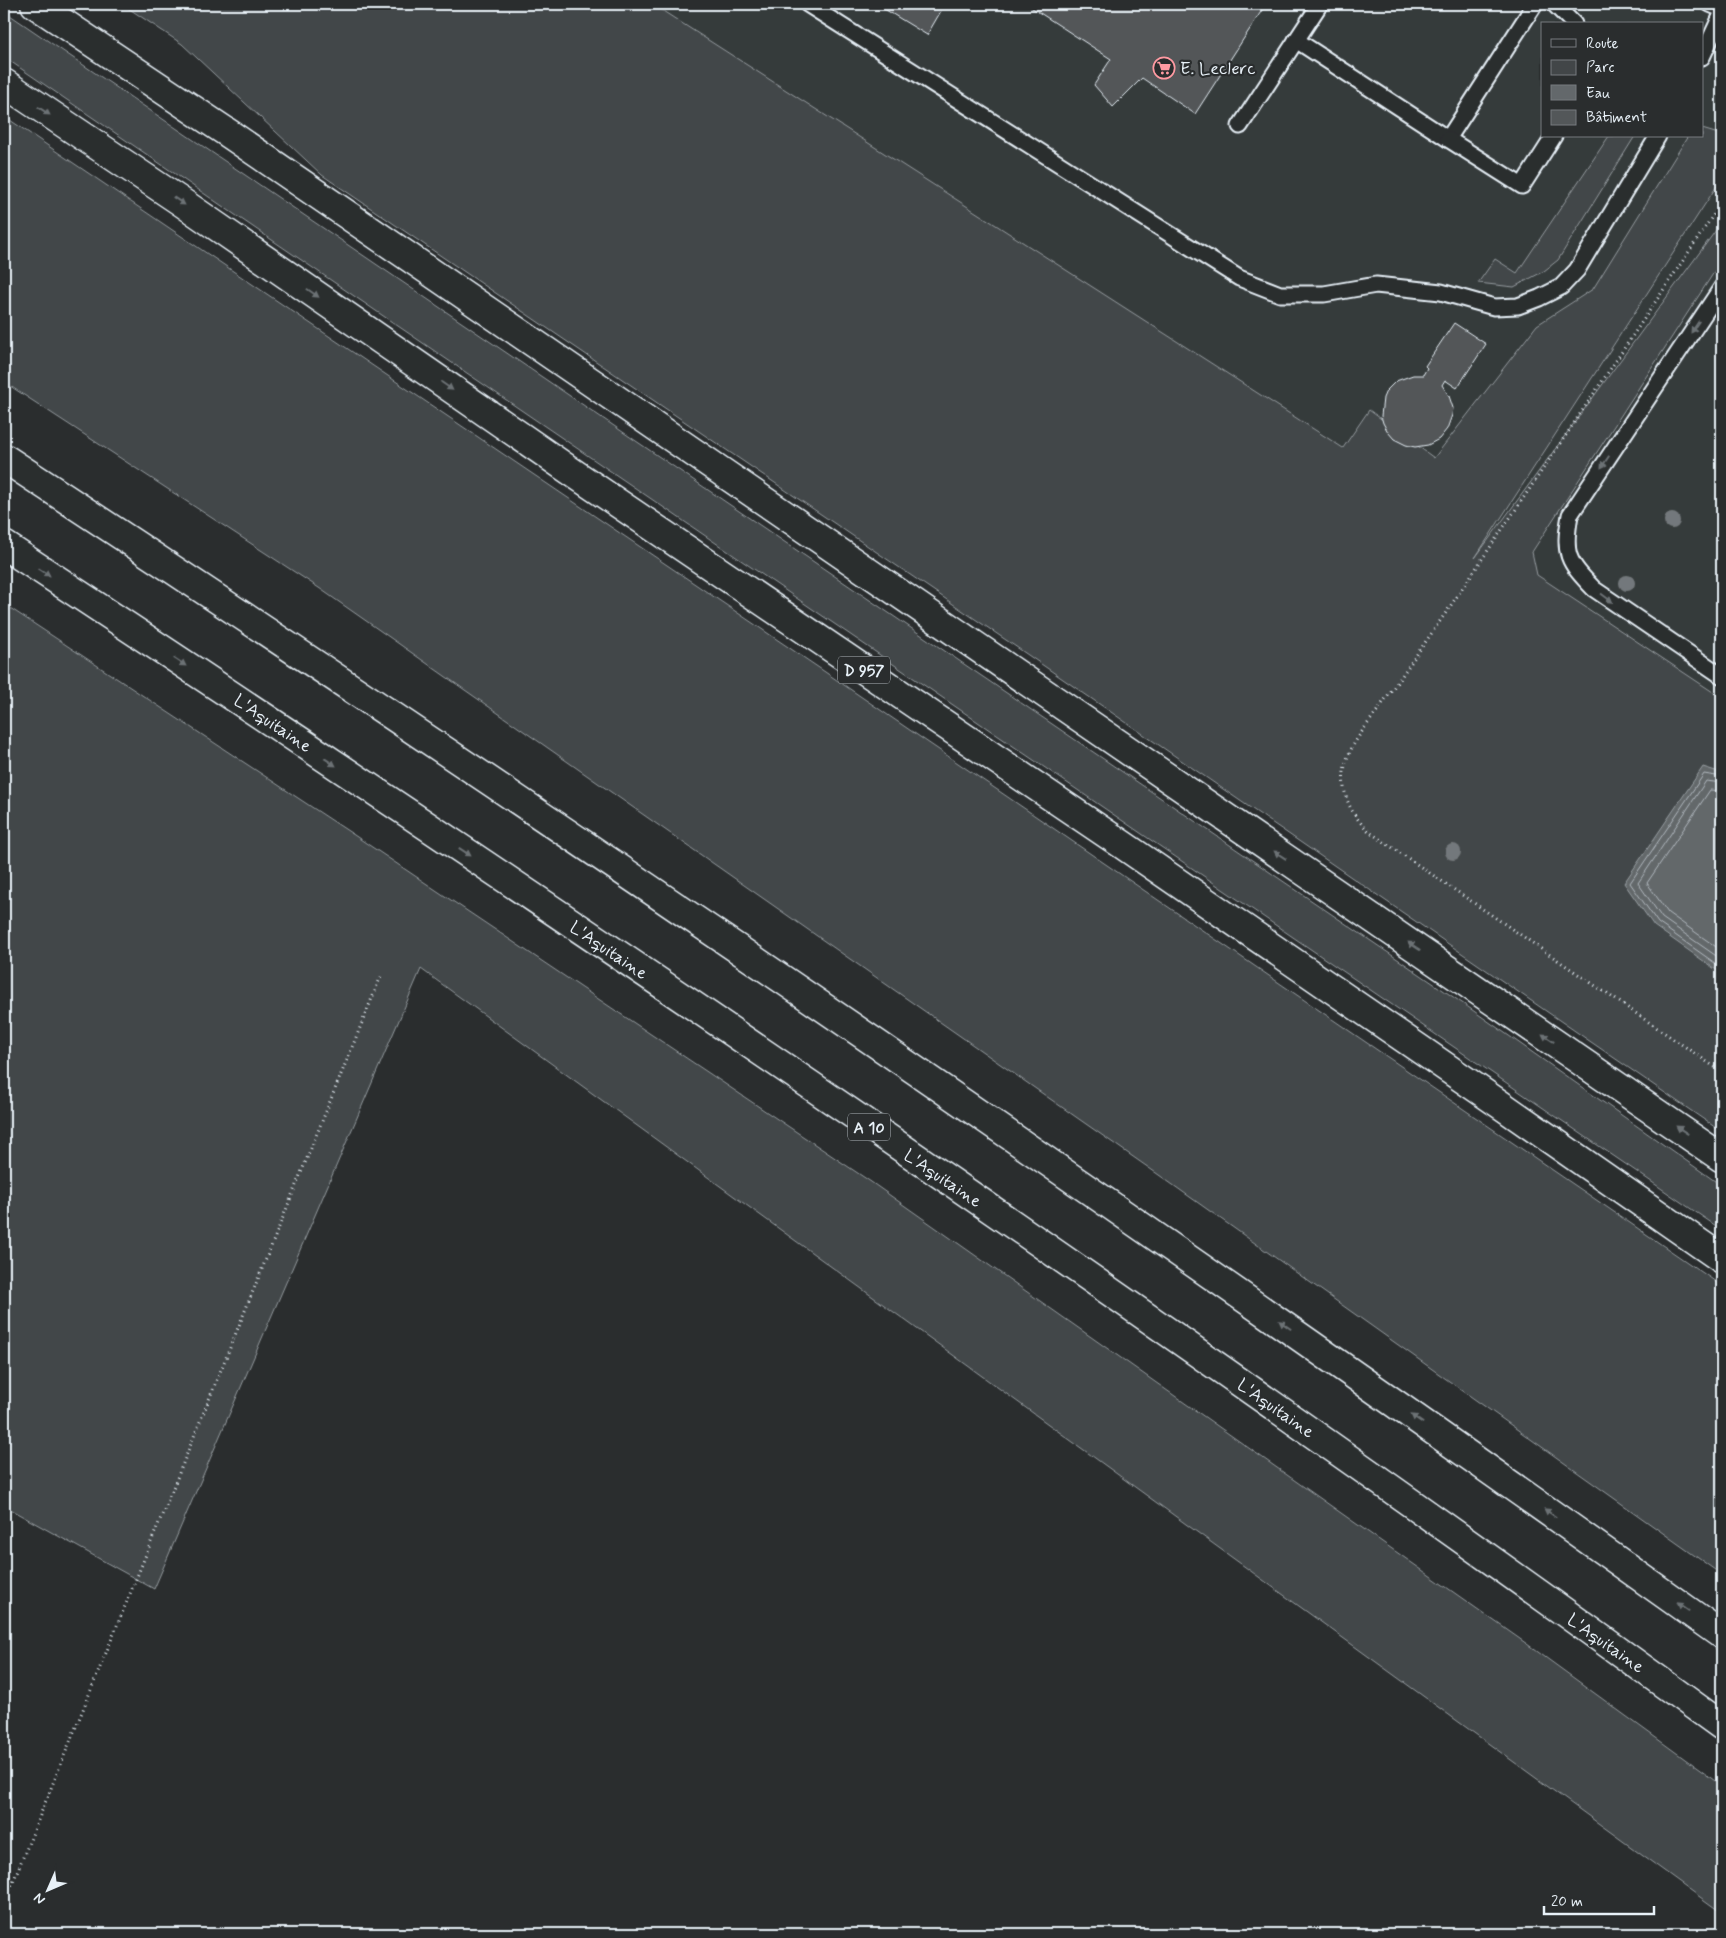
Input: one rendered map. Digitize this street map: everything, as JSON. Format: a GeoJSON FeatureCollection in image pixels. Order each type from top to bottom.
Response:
{"type":"FeatureCollection","features":[{"type":"Feature","properties":{"kind":"main road"},"geometry":{"type":"LineString","coordinates":[[36,4],[1722,1158]]}},
{"type":"Feature","properties":{"kind":"main road","name":"D 957"},"geometry":{"type":"LineString","coordinates":[[4,84],[191,209],[575,474],[1132,851],[1722,1259]]}},
{"type":"Feature","properties":{"kind":"main road"},"geometry":{"type":"LineString","coordinates":[[4,458],[570,835],[838,1017],[1276,1319],[1722,1635]]}},
{"type":"Feature","properties":{"kind":"main road","name":"L'Aquitaine"},"geometry":{"type":"LineString","coordinates":[[4,545],[315,752],[862,1122],[1226,1373],[1722,1726]]}},
{"type":"Feature","properties":{"kind":"lane"},"geometry":{"type":"LineString","coordinates":[[807,4],[1239,278],[1280,294],[1324,294],[1376,285],[1441,292],[1494,307],[1518,306],[1540,298],[1561,287],[1577,270],[1657,138]]}},
{"type":"Feature","properties":{"kind":"lane"},"geometry":{"type":"LineString","coordinates":[[1240,126],[1320,4]]}},
{"type":"Feature","properties":{"kind":"lane"},"geometry":{"type":"LineString","coordinates":[[1448,139],[1535,4]]}},
{"type":"Feature","properties":{"kind":"lane"},"geometry":{"type":"LineString","coordinates":[[1554,4],[1572,22]]}},
{"type":"Feature","properties":{"kind":"lane"},"geometry":{"type":"LineString","coordinates":[[1710,4],[1722,9]]}},
{"type":"Feature","properties":{"kind":"lane"},"geometry":{"type":"LineString","coordinates":[[1704,53],[1722,14]]}},
{"type":"Feature","properties":{"kind":"lane"},"geometry":{"type":"LineString","coordinates":[[1296,40],[1522,186],[1553,138]]}},
{"type":"Feature","properties":{"kind":"lane"},"geometry":{"type":"LineString","coordinates":[[1722,286],[1570,515],[1566,538],[1568,556],[1578,572],[1594,589],[1722,676]]}},
{"type":"Feature","properties":{"kind":"path"},"geometry":{"type":"LineString","coordinates":[[1722,202],[1360,736],[1346,763],[1344,778],[1345,794],[1350,810],[1359,823],[1371,833],[1722,1072]]}},
{"type":"Feature","properties":{"kind":"path"},"geometry":{"type":"LineString","coordinates":[[4,1904],[381,976]]}},
{"type":"Feature","properties":{"kind":"shaded area"},"geometry":{"type":"Polygon","coordinates":[[[224,4],[1722,4],[1722,974],[224,4]]]}},
{"type":"Feature","properties":{"kind":"green space"},"geometry":{"type":"Polygon","coordinates":[[[122,4],[652,4],[1343,448],[1369,410],[1434,458],[1537,325],[1593,289],[1687,138],[1704,138],[1704,130],[1722,135],[1722,178],[1475,558],[1722,222],[1722,260],[1532,552],[1537,575],[1722,698],[1722,1132],[1028,655],[322,175],[182,44],[122,4]]]}},
{"type":"Feature","properties":{"kind":"green space"},"geometry":{"type":"Polygon","coordinates":[[[4,11],[1468,1007],[1722,1186],[1722,1230],[4,57],[4,11]]]}},
{"type":"Feature","properties":{"kind":"green space"},"geometry":{"type":"Polygon","coordinates":[[[4,116],[825,672],[1722,1286],[1722,1575],[1159,1175],[319,588],[4,382],[4,116]]]}},
{"type":"Feature","properties":{"kind":"green space"},"geometry":{"type":"Polygon","coordinates":[[[1608,138],[1634,138],[1558,260],[1544,271],[1514,287],[1478,283],[1495,259],[1517,273],[1608,138]]]}},
{"type":"Feature","properties":{"kind":"green space"},"geometry":{"type":"Polygon","coordinates":[[[4,604],[354,835],[871,1182],[1527,1644],[1722,1786],[1722,1913],[421,969],[154,1589],[4,1506],[4,604]]]}},
{"type":"Feature","properties":{"kind":"water"},"geometry":{"type":"Polygon","coordinates":[[[1703,767],[1722,773],[1722,974],[1654,926],[1624,883],[1703,767]]]}},
{"type":"Feature","properties":{"kind":"building"},"geometry":{"type":"Polygon","coordinates":[[[883,4],[948,4],[941,11],[927,35],[881,7],[883,4]]]}},
{"type":"Feature","properties":{"kind":"building","name":"E. Leclerc"},"geometry":{"type":"Polygon","coordinates":[[[1026,4],[1266,4],[1195,114],[1142,78],[1113,107],[1094,85],[1111,59],[1026,4]]]}},
{"type":"Feature","properties":{"kind":"building"},"geometry":{"type":"Polygon","coordinates":[[[1454,323],[1486,344],[1457,388],[1445,380],[1442,385],[1449,396],[1453,408],[1447,429],[1439,439],[1428,445],[1415,447],[1406,445],[1394,439],[1383,423],[1381,416],[1383,398],[1386,391],[1396,381],[1413,375],[1423,375],[1427,368],[1425,366],[1454,323]]]}},
{"type":"Feature","properties":{"kind":"place","name":"E. Leclerc"},"geometry":{"type":"Point","coordinates":[1164,68]}}]}
